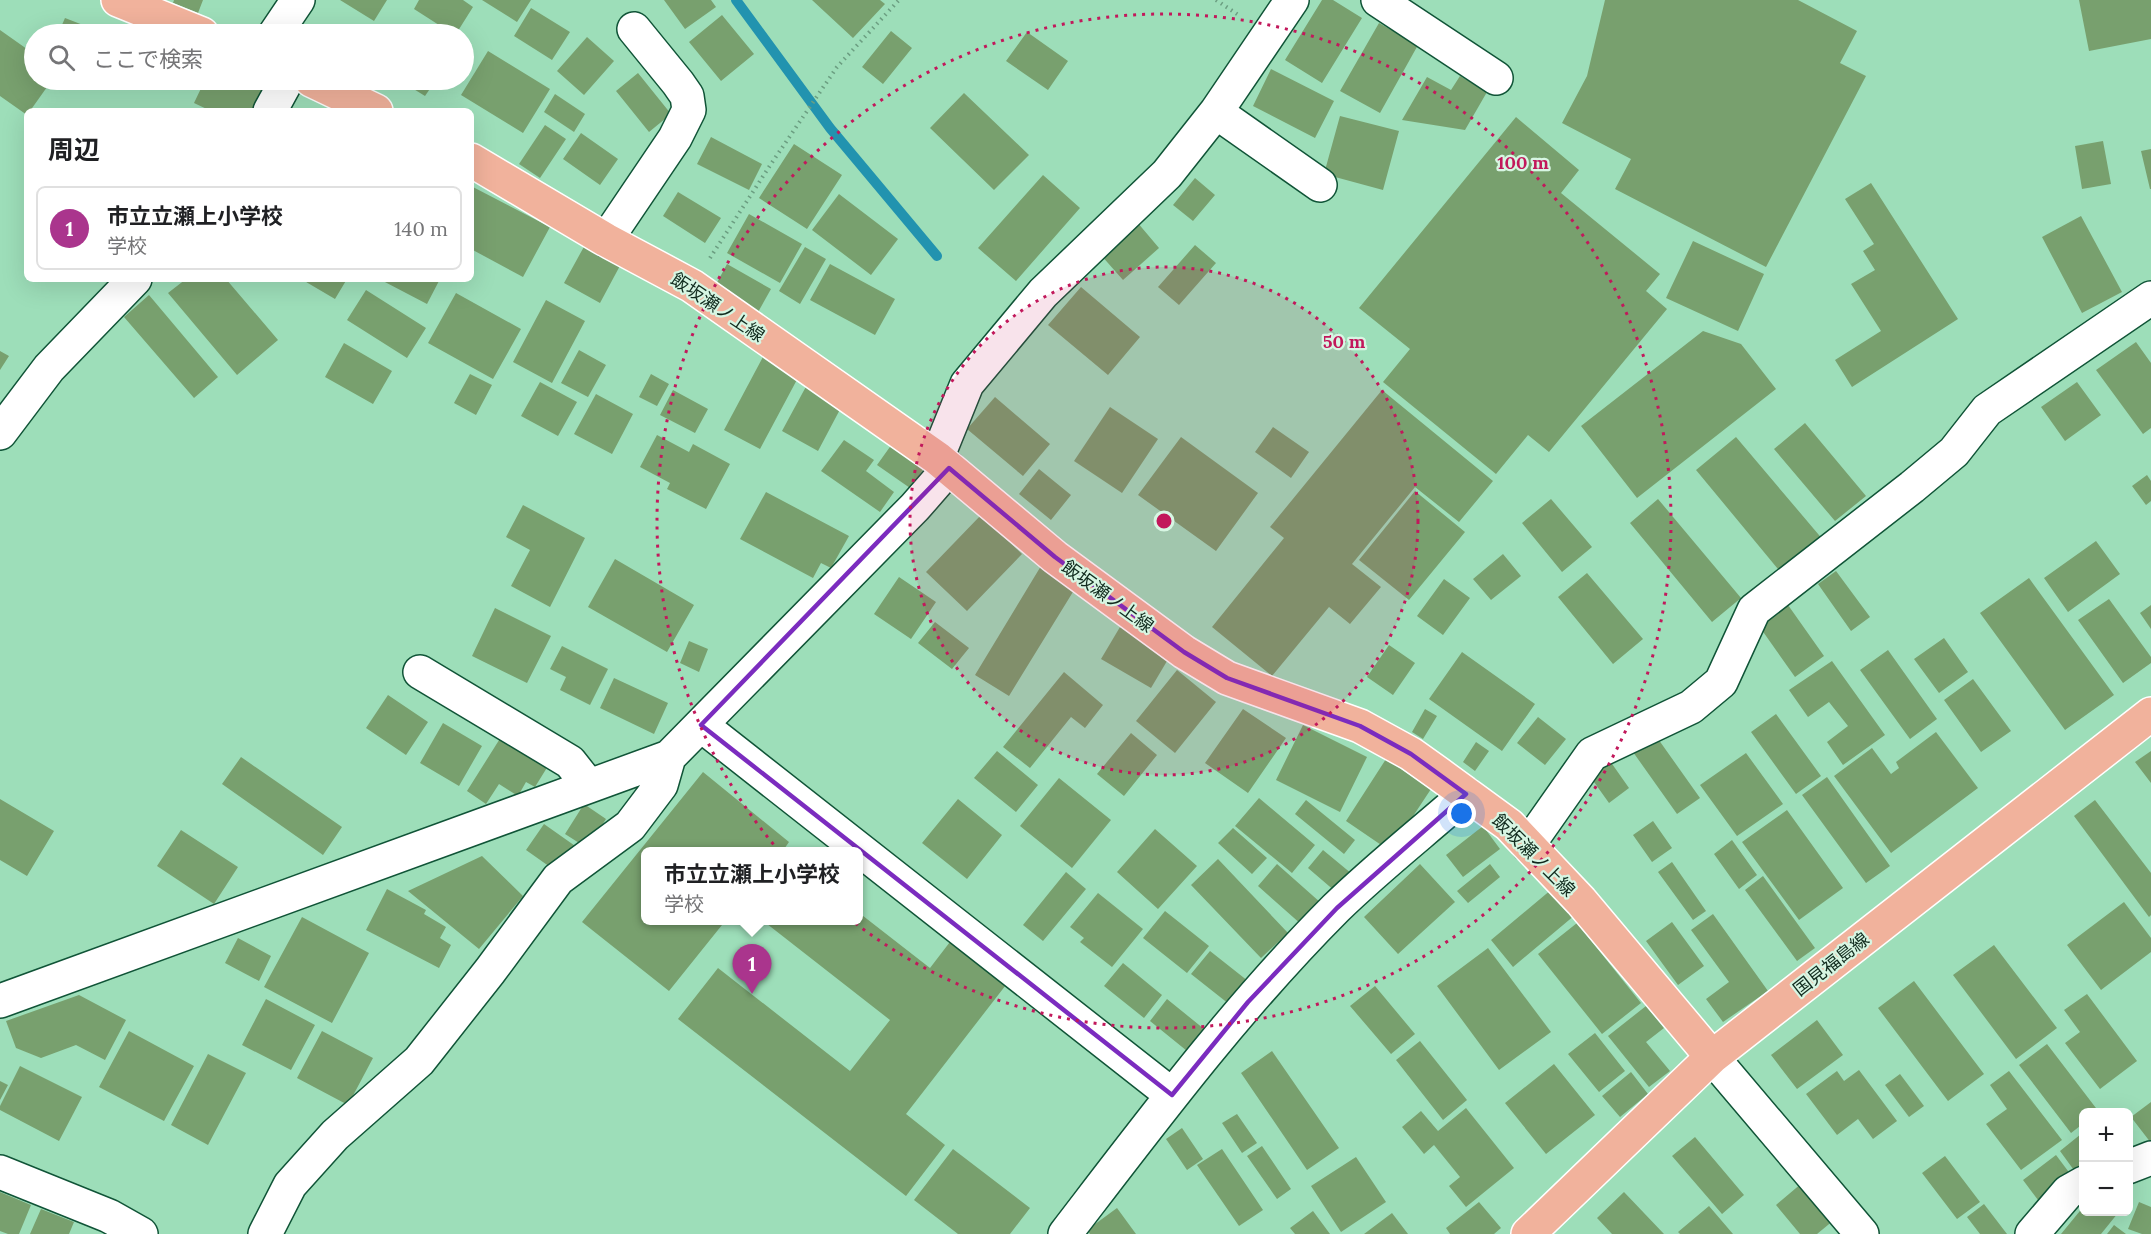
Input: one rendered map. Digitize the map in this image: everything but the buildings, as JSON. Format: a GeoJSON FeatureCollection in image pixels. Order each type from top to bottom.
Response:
{"type":"FeatureCollection","features":[{"type":"Feature","properties":{"kind":"main road"},"geometry":{"type":"LineString","coordinates":[[118,0],[177,24]]}},
{"type":"Feature","properties":{"kind":"main road"},"geometry":{"type":"LineString","coordinates":[[332,90],[370,108]]}},
{"type":"Feature","properties":{"kind":"main road","name":"飯坂瀬ノ上線"},"geometry":{"type":"LineString","coordinates":[[474,162],[606,240],[692,286],[943,463],[1055,557],[1184,652],[1227,678],[1360,726],[1411,754],[1509,825],[1581,901],[1712,1057]]}},
{"type":"Feature","properties":{"kind":"main road","name":"国見福島線"},"geometry":{"type":"LineString","coordinates":[[1528,1234],[1712,1057],[2151,714]]}},
{"type":"Feature","properties":{"kind":"street"},"geometry":{"type":"LineString","coordinates":[[282,24],[298,0]]}},
{"type":"Feature","properties":{"kind":"street"},"geometry":{"type":"LineString","coordinates":[[0,1001],[669,757],[915,507],[943,463],[967,384],[1043,293],[1167,174],[1216,112],[1292,0]]}},
{"type":"Feature","properties":{"kind":"street"},"geometry":{"type":"LineString","coordinates":[[1378,0],[1496,78]]}},
{"type":"Feature","properties":{"kind":"street"},"geometry":{"type":"LineString","coordinates":[[606,240],[675,138],[689,110],[687,96],[634,29]]}},
{"type":"Feature","properties":{"kind":"street"},"geometry":{"type":"LineString","coordinates":[[272,108],[282,90]]}},
{"type":"Feature","properties":{"kind":"street"},"geometry":{"type":"LineString","coordinates":[[1216,112],[1320,185]]}},
{"type":"Feature","properties":{"kind":"street"},"geometry":{"type":"LineString","coordinates":[[0,433],[49,368],[132,282]]}},
{"type":"Feature","properties":{"kind":"street"},"geometry":{"type":"LineString","coordinates":[[1528,845],[1592,754],[1691,707],[1721,682],[1754,610],[1954,452],[1987,410],[2151,298]]}},
{"type":"Feature","properties":{"kind":"street"},"geometry":{"type":"LineString","coordinates":[[420,672],[570,762],[589,786]]}},
{"type":"Feature","properties":{"kind":"street"},"geometry":{"type":"LineString","coordinates":[[701,725],[856,847]]}},
{"type":"Feature","properties":{"kind":"street"},"geometry":{"type":"LineString","coordinates":[[265,1234],[290,1185],[335,1135],[419,1061],[558,879],[630,826],[661,785],[669,757]]}},
{"type":"Feature","properties":{"kind":"street"},"geometry":{"type":"LineString","coordinates":[[1065,1234],[1172,1095],[1248,1002],[1337,908],[1466,794]]}},
{"type":"Feature","properties":{"kind":"street"},"geometry":{"type":"LineString","coordinates":[[863,852],[1172,1095]]}},
{"type":"Feature","properties":{"kind":"street"},"geometry":{"type":"LineString","coordinates":[[1712,1057],[1862,1234]]}},
{"type":"Feature","properties":{"kind":"street"},"geometry":{"type":"LineString","coordinates":[[2133,1165],[2151,1158]]}},
{"type":"Feature","properties":{"kind":"street"},"geometry":{"type":"LineString","coordinates":[[0,1172],[109,1216],[141,1234]]}},
{"type":"Feature","properties":{"kind":"street"},"geometry":{"type":"LineString","coordinates":[[2032,1234],[2068,1192],[2079,1186]]}},
{"type":"Feature","properties":{"kind":"path"},"geometry":{"type":"LineString","coordinates":[[692,286],[837,67],[899,0]]}},
{"type":"Feature","properties":{"kind":"highlighted area"},"geometry":{"type":"Polygon","coordinates":[[[949,468],[1055,557],[1184,652],[1227,678],[1360,726],[1411,754],[1466,794],[1337,908],[1248,1002],[1172,1095],[701,725],[949,468]]]}},
{"type":"Feature","properties":{"kind":"waterway"},"geometry":{"type":"LineString","coordinates":[[736,0],[830,128],[937,256]]}},
{"type":"Feature","properties":{"kind":"place","name":"市立立瀬上小学校"},"geometry":{"type":"Point","coordinates":[752,994]}}]}
